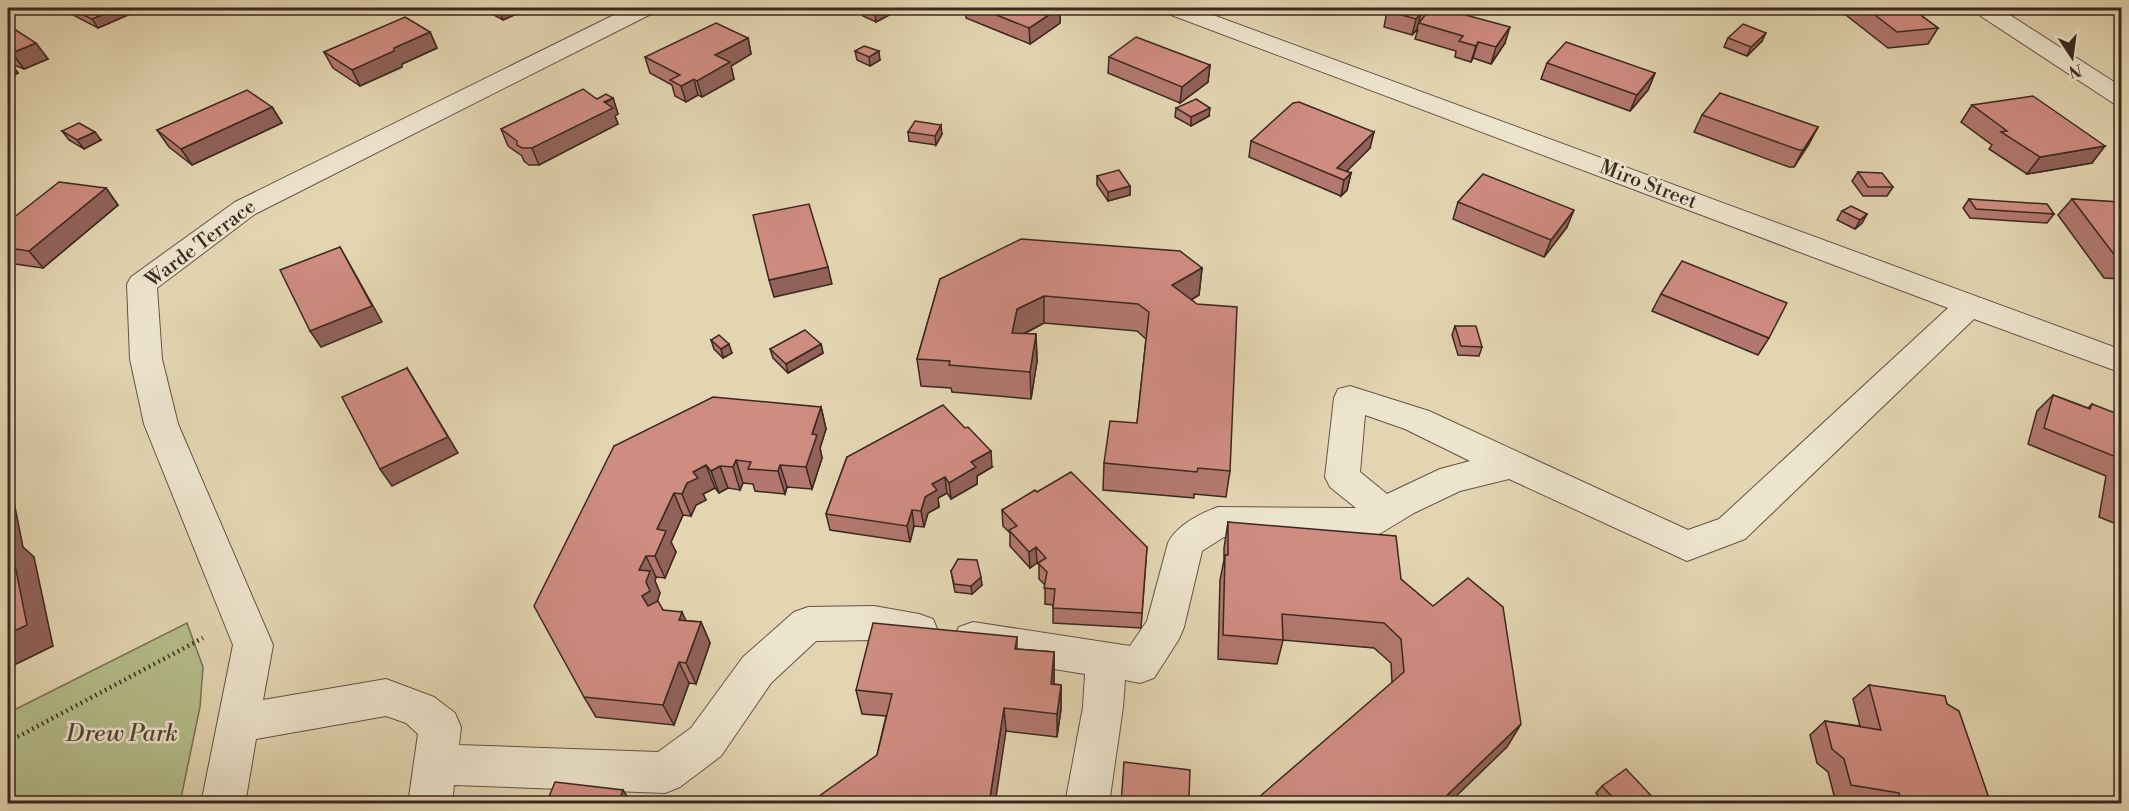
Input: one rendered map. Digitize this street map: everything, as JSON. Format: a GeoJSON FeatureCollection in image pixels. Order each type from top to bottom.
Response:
{"type":"FeatureCollection","features":[{"type":"Feature","properties":{"kind":"street","name":"Warde Terrace"},"geometry":{"type":"LineString","coordinates":[[223,804],[253,645],[161,424],[146,359],[141,285],[244,208],[645,8]]}},
{"type":"Feature","properties":{"kind":"street","name":"Miro Street"},"geometry":{"type":"LineString","coordinates":[[1174,8],[2121,362]]}},
{"type":"Feature","properties":{"kind":"street"},"geometry":{"type":"LineString","coordinates":[[1984,8],[2121,98]]}},
{"type":"Feature","properties":{"kind":"street"},"geometry":{"type":"LineString","coordinates":[[1385,512],[1342,477],[1350,398],[1417,420],[1687,546],[1732,529],[1969,306]]}},
{"type":"Feature","properties":{"kind":"street"},"geometry":{"type":"LineString","coordinates":[[435,764],[665,773],[706,742],[757,670],[808,624],[874,623],[1140,665],[1165,627],[1186,543],[1218,522],[1368,523],[1452,478],[1510,465]]}},
{"type":"Feature","properties":{"kind":"street"},"geometry":{"type":"LineString","coordinates":[[1088,804],[1103,707],[1106,661]]}},
{"type":"Feature","properties":{"kind":"street"},"geometry":{"type":"LineString","coordinates":[[239,723],[386,697],[420,710],[440,727],[430,804]]}},
{"type":"Feature","properties":{"kind":"path"},"geometry":{"type":"LineString","coordinates":[[8,742],[242,617]]}},
{"type":"Feature","properties":{"kind":"green space","name":"Drew Park"},"geometry":{"type":"Polygon","coordinates":[[[187,623],[203,667],[200,707],[180,803],[8,803],[8,713],[187,623]]]}},
{"type":"Feature","properties":{"kind":"building"},"geometry":{"type":"Polygon","coordinates":[[[68,8],[119,8],[92,19],[68,8]]]}},
{"type":"Feature","properties":{"kind":"building"},"geometry":{"type":"Polygon","coordinates":[[[862,8],[887,8],[875,14],[862,8]]]}},
{"type":"Feature","properties":{"kind":"building"},"geometry":{"type":"Polygon","coordinates":[[[979,8],[1059,8],[1029,28],[979,8]]]}},
{"type":"Feature","properties":{"kind":"building"},"geometry":{"type":"Polygon","coordinates":[[[1390,8],[1433,10],[1440,8],[1510,27],[1496,47],[1478,42],[1476,46],[1459,41],[1463,36],[1419,23],[1426,14],[1421,13],[1416,19],[1387,11],[1390,8]]]}},
{"type":"Feature","properties":{"kind":"building"},"geometry":{"type":"Polygon","coordinates":[[[1866,8],[1911,8],[1938,28],[1897,32],[1866,8]]]}},
{"type":"Feature","properties":{"kind":"building"},"geometry":{"type":"Polygon","coordinates":[[[405,17],[430,32],[352,70],[324,52],[405,17]]]}},
{"type":"Feature","properties":{"kind":"building"},"geometry":{"type":"Polygon","coordinates":[[[716,23],[748,38],[715,55],[730,62],[697,81],[694,79],[681,86],[670,80],[680,75],[645,57],[716,23]]]}},
{"type":"Feature","properties":{"kind":"building"},"geometry":{"type":"Polygon","coordinates":[[[1743,24],[1766,33],[1751,47],[1728,38],[1743,24]]]}},
{"type":"Feature","properties":{"kind":"building"},"geometry":{"type":"Polygon","coordinates":[[[8,25],[36,43],[12,53],[8,51],[8,25]]]}},
{"type":"Feature","properties":{"kind":"building"},"geometry":{"type":"Polygon","coordinates":[[[1136,37],[1210,65],[1182,87],[1109,57],[1136,37]]]}},
{"type":"Feature","properties":{"kind":"building"},"geometry":{"type":"Polygon","coordinates":[[[1566,42],[1655,73],[1637,95],[1547,63],[1566,42]]]}},
{"type":"Feature","properties":{"kind":"building"},"geometry":{"type":"Polygon","coordinates":[[[864,46],[879,51],[869,57],[855,51],[864,46]]]}},
{"type":"Feature","properties":{"kind":"building"},"geometry":{"type":"Polygon","coordinates":[[[583,89],[597,99],[606,94],[613,98],[604,102],[613,108],[532,148],[522,148],[517,145],[517,141],[501,129],[583,89]]]}},
{"type":"Feature","properties":{"kind":"building"},"geometry":{"type":"Polygon","coordinates":[[[247,90],[272,107],[181,149],[157,130],[247,90]]]}},
{"type":"Feature","properties":{"kind":"building"},"geometry":{"type":"Polygon","coordinates":[[[1720,93],[1818,127],[1803,150],[1799,150],[1702,115],[1720,93]]]}},
{"type":"Feature","properties":{"kind":"building"},"geometry":{"type":"Polygon","coordinates":[[[2033,96],[2105,146],[2040,157],[2001,132],[2007,131],[1972,105],[2033,96]]]}},
{"type":"Feature","properties":{"kind":"building"},"geometry":{"type":"Polygon","coordinates":[[[1196,99],[1210,108],[1191,117],[1176,108],[1196,99]]]}},
{"type":"Feature","properties":{"kind":"building"},"geometry":{"type":"Polygon","coordinates":[[[1299,102],[1374,132],[1337,168],[1351,173],[1344,180],[1251,141],[1293,103],[1299,102]]]}},
{"type":"Feature","properties":{"kind":"building"},"geometry":{"type":"Polygon","coordinates":[[[915,121],[941,125],[935,136],[908,132],[915,121]]]}},
{"type":"Feature","properties":{"kind":"building"},"geometry":{"type":"Polygon","coordinates":[[[79,123],[95,132],[77,140],[62,131],[79,123]]]}},
{"type":"Feature","properties":{"kind":"building"},"geometry":{"type":"Polygon","coordinates":[[[1119,170],[1130,186],[1108,192],[1097,176],[1119,170]]]}},
{"type":"Feature","properties":{"kind":"building"},"geometry":{"type":"Polygon","coordinates":[[[1858,172],[1882,173],[1893,187],[1868,187],[1858,172]]]}},
{"type":"Feature","properties":{"kind":"building"},"geometry":{"type":"Polygon","coordinates":[[[1483,174],[1574,210],[1551,240],[1458,202],[1483,174]]]}},
{"type":"Feature","properties":{"kind":"building"},"geometry":{"type":"Polygon","coordinates":[[[59,182],[106,188],[29,251],[8,248],[8,222],[59,182]]]}},
{"type":"Feature","properties":{"kind":"building"},"geometry":{"type":"Polygon","coordinates":[[[1969,199],[2047,204],[2054,214],[1976,209],[1969,199]]]}},
{"type":"Feature","properties":{"kind":"building"},"geometry":{"type":"Polygon","coordinates":[[[2072,199],[2121,202],[2121,261],[2119,261],[2072,199]]]}},
{"type":"Feature","properties":{"kind":"building"},"geometry":{"type":"Polygon","coordinates":[[[809,204],[828,267],[769,280],[753,215],[809,204]]]}},
{"type":"Feature","properties":{"kind":"building"},"geometry":{"type":"Polygon","coordinates":[[[1851,206],[1867,214],[1860,220],[1842,211],[1851,206]]]}},
{"type":"Feature","properties":{"kind":"building"},"geometry":{"type":"Polygon","coordinates":[[[1021,239],[1180,251],[1202,268],[1172,285],[1197,304],[1237,307],[1230,471],[1198,468],[1197,472],[1104,463],[1110,421],[1137,423],[1149,312],[1138,304],[1044,296],[1017,309],[1012,333],[1036,334],[1030,372],[949,365],[950,361],[917,359],[940,279],[1021,239]]]}},
{"type":"Feature","properties":{"kind":"building"},"geometry":{"type":"Polygon","coordinates":[[[340,247],[372,306],[310,331],[280,270],[340,247]]]}},
{"type":"Feature","properties":{"kind":"building"},"geometry":{"type":"Polygon","coordinates":[[[1682,261],[1787,303],[1769,338],[1661,294],[1682,261]]]}},
{"type":"Feature","properties":{"kind":"building"},"geometry":{"type":"Polygon","coordinates":[[[1455,326],[1476,326],[1482,347],[1461,346],[1455,326]]]}},
{"type":"Feature","properties":{"kind":"building"},"geometry":{"type":"Polygon","coordinates":[[[805,330],[821,344],[786,364],[770,349],[805,330]]]}},
{"type":"Feature","properties":{"kind":"building"},"geometry":{"type":"Polygon","coordinates":[[[719,335],[729,344],[721,349],[711,340],[719,335]]]}},
{"type":"Feature","properties":{"kind":"building"},"geometry":{"type":"Polygon","coordinates":[[[407,368],[448,437],[380,469],[342,397],[407,368]]]}},
{"type":"Feature","properties":{"kind":"building"},"geometry":{"type":"Polygon","coordinates":[[[2053,395],[2090,409],[2092,404],[2115,413],[2114,419],[2121,421],[2121,459],[2044,428],[2053,395]]]}},
{"type":"Feature","properties":{"kind":"building"},"geometry":{"type":"Polygon","coordinates":[[[713,397],[821,407],[812,434],[817,435],[806,467],[780,465],[778,471],[748,469],[751,462],[736,460],[733,467],[720,466],[711,471],[706,465],[693,472],[698,478],[687,483],[682,494],[674,493],[657,529],[666,531],[655,556],[646,556],[639,570],[650,571],[646,582],[650,591],[642,596],[648,606],[658,601],[663,610],[682,612],[679,620],[701,622],[686,663],[679,662],[663,705],[584,697],[534,606],[614,446],[713,397]]]}},
{"type":"Feature","properties":{"kind":"building"},"geometry":{"type":"Polygon","coordinates":[[[943,405],[991,451],[971,462],[976,467],[949,483],[945,477],[932,484],[937,490],[925,497],[921,511],[912,510],[907,526],[826,514],[847,457],[943,405]]]}},
{"type":"Feature","properties":{"kind":"building"},"geometry":{"type":"Polygon","coordinates":[[[1071,472],[1147,547],[1142,613],[1053,608],[1055,589],[1044,588],[1047,572],[1038,563],[1046,558],[1036,547],[1029,552],[1009,530],[1017,526],[1002,510],[1071,472]]]}},
{"type":"Feature","properties":{"kind":"building"},"geometry":{"type":"Polygon","coordinates":[[[2121,473],[2121,502],[2117,501],[2121,473]]]}},
{"type":"Feature","properties":{"kind":"building"},"geometry":{"type":"Polygon","coordinates":[[[1228,522],[1396,536],[1401,579],[1433,606],[1468,578],[1503,607],[1521,724],[1438,804],[1251,804],[1404,672],[1401,639],[1384,623],[1282,614],[1283,640],[1223,635],[1228,522]]]}},
{"type":"Feature","properties":{"kind":"building"},"geometry":{"type":"Polygon","coordinates":[[[8,536],[27,625],[8,634],[8,536]]]}},
{"type":"Feature","properties":{"kind":"building"},"geometry":{"type":"Polygon","coordinates":[[[958,559],[977,560],[981,577],[971,586],[954,584],[951,571],[958,559]]]}},
{"type":"Feature","properties":{"kind":"building"},"geometry":{"type":"Polygon","coordinates":[[[873,623],[1017,637],[1015,649],[1054,652],[1051,684],[1061,685],[1057,714],[1004,708],[989,804],[808,804],[877,755],[892,694],[856,690],[873,623]]]}},
{"type":"Feature","properties":{"kind":"building"},"geometry":{"type":"Polygon","coordinates":[[[1869,685],[1945,696],[1947,704],[1959,711],[1991,804],[1902,804],[1899,793],[1851,785],[1844,759],[1832,749],[1825,721],[1881,730],[1869,685]]]}},
{"type":"Feature","properties":{"kind":"building"},"geometry":{"type":"Polygon","coordinates":[[[1124,762],[1190,770],[1189,800],[1229,804],[1121,804],[1124,762]]]}},
{"type":"Feature","properties":{"kind":"building"},"geometry":{"type":"Polygon","coordinates":[[[1626,769],[1659,804],[1619,804],[1602,786],[1626,769]]]}},
{"type":"Feature","properties":{"kind":"building"},"geometry":{"type":"Polygon","coordinates":[[[555,782],[623,790],[618,804],[546,804],[555,782]]]}}]}
